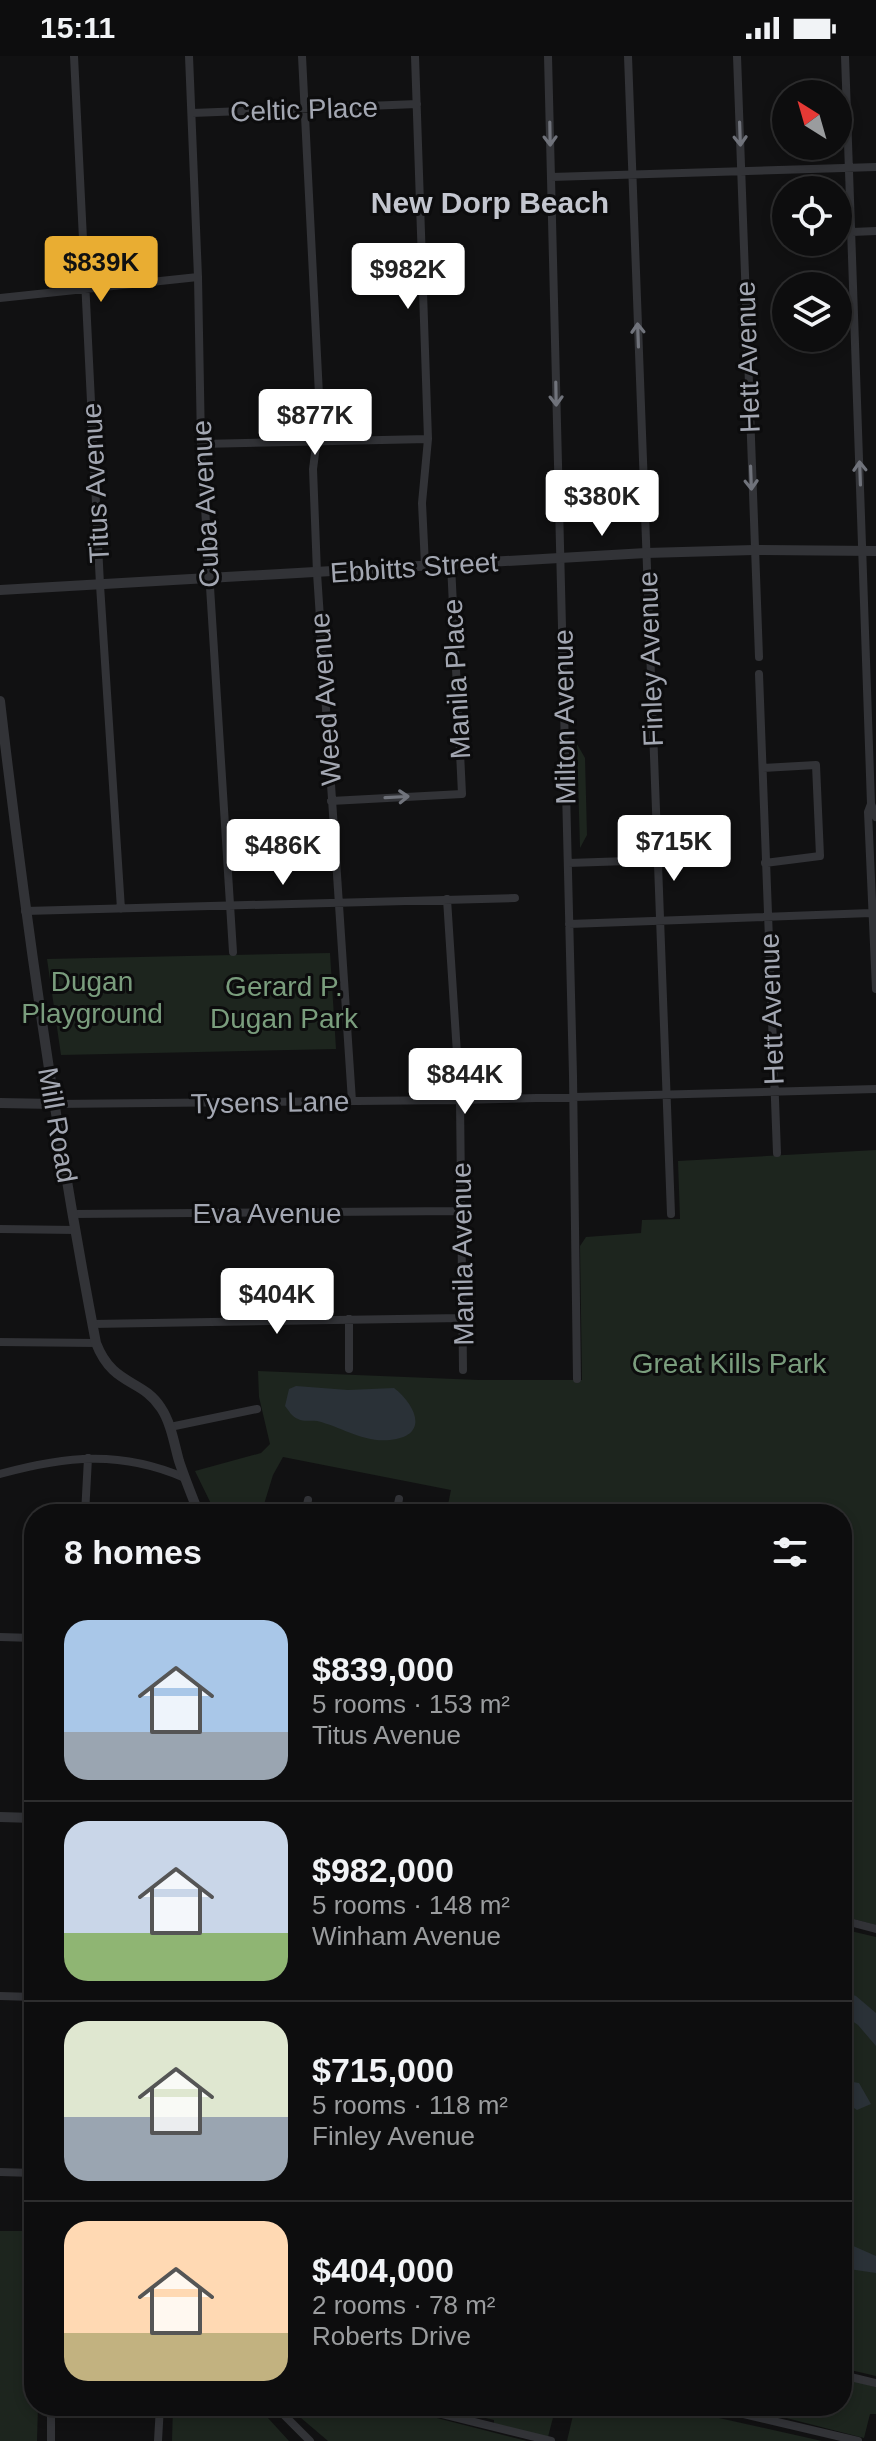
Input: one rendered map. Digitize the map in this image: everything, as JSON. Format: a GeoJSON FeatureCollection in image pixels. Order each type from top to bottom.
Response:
{"type":"FeatureCollection","features":[{"type":"Feature","properties":{"kind":"street","name":"Titus Avenue"},"geometry":{"type":"LineString","coordinates":[[74,56],[100,585],[121,909]]}},
{"type":"Feature","properties":{"kind":"street","name":"Cuba Avenue"},"geometry":{"type":"LineString","coordinates":[[189,56],[201,444],[233,952]]}},
{"type":"Feature","properties":{"kind":"street","name":"Weed Avenue"},"geometry":{"type":"LineString","coordinates":[[302,56],[320,415],[313,469],[317,573],[352,1101]]}},
{"type":"Feature","properties":{"kind":"street"},"geometry":{"type":"LineString","coordinates":[[415,56],[428,439],[422,503],[425,565]]}},
{"type":"Feature","properties":{"kind":"street","name":"Milton Avenue"},"geometry":{"type":"LineString","coordinates":[[548,56],[574,1097],[577,1379]]}},
{"type":"Feature","properties":{"kind":"street","name":"Finley Avenue"},"geometry":{"type":"LineString","coordinates":[[628,56],[671,1214]]}},
{"type":"Feature","properties":{"kind":"street","name":"Hett Avenue"},"geometry":{"type":"LineString","coordinates":[[737,56],[759,657]]}},
{"type":"Feature","properties":{"kind":"street"},"geometry":{"type":"LineString","coordinates":[[845,56],[849,176]]}},
{"type":"Feature","properties":{"kind":"street","name":"Celtic Place"},"geometry":{"type":"LineString","coordinates":[[192,113],[417,104]]}},
{"type":"Feature","properties":{"kind":"street"},"geometry":{"type":"LineString","coordinates":[[551,177],[876,167]]}},
{"type":"Feature","properties":{"kind":"street"},"geometry":{"type":"LineString","coordinates":[[876,231],[852,232],[871,804],[876,817]]}},
{"type":"Feature","properties":{"kind":"street"},"geometry":{"type":"LineString","coordinates":[[0,298],[198,277]]}},
{"type":"Feature","properties":{"kind":"street"},"geometry":{"type":"LineString","coordinates":[[201,444],[428,439]]}},
{"type":"Feature","properties":{"kind":"street","name":"Ebbitts Street"},"geometry":{"type":"LineString","coordinates":[[0,590],[646,553],[876,551]]}},
{"type":"Feature","properties":{"kind":"street","name":"Manila Place"},"geometry":{"type":"LineString","coordinates":[[331,801],[462,794],[451,564]]}},
{"type":"Feature","properties":{"kind":"street","name":"Hett Avenue"},"geometry":{"type":"LineString","coordinates":[[759,674],[777,1153]]}},
{"type":"Feature","properties":{"kind":"street","name":"Mill Road"},"geometry":{"type":"LineString","coordinates":[[0,701],[25,911],[54,1104],[96,1343],[116,1375],[157,1402],[170,1427],[195,1504]]}},
{"type":"Feature","properties":{"kind":"street"},"geometry":{"type":"LineString","coordinates":[[763,768],[816,765],[820,856],[765,863]]}},
{"type":"Feature","properties":{"kind":"street"},"geometry":{"type":"LineString","coordinates":[[871,804],[868,812],[876,989]]}},
{"type":"Feature","properties":{"kind":"street"},"geometry":{"type":"LineString","coordinates":[[568,863],[658,860]]}},
{"type":"Feature","properties":{"kind":"street"},"geometry":{"type":"LineString","coordinates":[[25,911],[515,898]]}},
{"type":"Feature","properties":{"kind":"street","name":"Manila Avenue"},"geometry":{"type":"LineString","coordinates":[[447,899],[460,1100],[463,1370]]}},
{"type":"Feature","properties":{"kind":"street"},"geometry":{"type":"LineString","coordinates":[[569,924],[871,913]]}},
{"type":"Feature","properties":{"kind":"street","name":"Tysens Lane"},"geometry":{"type":"LineString","coordinates":[[0,1103],[460,1100],[876,1089]]}},
{"type":"Feature","properties":{"kind":"street","name":"Eva Avenue"},"geometry":{"type":"LineString","coordinates":[[73,1214],[460,1211]]}},
{"type":"Feature","properties":{"kind":"street"},"geometry":{"type":"LineString","coordinates":[[0,1229],[76,1230]]}},
{"type":"Feature","properties":{"kind":"street"},"geometry":{"type":"LineString","coordinates":[[92,1324],[462,1318]]}},
{"type":"Feature","properties":{"kind":"street"},"geometry":{"type":"LineString","coordinates":[[349,1319],[349,1369]]}},
{"type":"Feature","properties":{"kind":"street"},"geometry":{"type":"LineString","coordinates":[[0,1342],[96,1343]]}},
{"type":"Feature","properties":{"kind":"street"},"geometry":{"type":"LineString","coordinates":[[170,1427],[257,1409]]}},
{"type":"Feature","properties":{"kind":"street"},"geometry":{"type":"LineString","coordinates":[[86,1504],[88,1458]]}},
{"type":"Feature","properties":{"kind":"street"},"geometry":{"type":"LineString","coordinates":[[0,1474],[44,1462],[88,1458],[141,1463],[185,1478]]}},
{"type":"Feature","properties":{"kind":"street"},"geometry":{"type":"LineString","coordinates":[[398,1504],[399,1499]]}},
{"type":"Feature","properties":{"kind":"street"},"geometry":{"type":"LineString","coordinates":[[307,1504],[308,1500]]}},
{"type":"Feature","properties":{"kind":"street"},"geometry":{"type":"LineString","coordinates":[[0,1637],[24,1638]]}},
{"type":"Feature","properties":{"kind":"street"},"geometry":{"type":"LineString","coordinates":[[0,1817],[24,1818]]}},
{"type":"Feature","properties":{"kind":"street"},"geometry":{"type":"LineString","coordinates":[[852,1923],[876,1929]]}},
{"type":"Feature","properties":{"kind":"street"},"geometry":{"type":"LineString","coordinates":[[0,1996],[24,1997]]}},
{"type":"Feature","properties":{"kind":"street"},"geometry":{"type":"LineString","coordinates":[[0,2172],[24,2173]]}},
{"type":"Feature","properties":{"kind":"street"},"geometry":{"type":"LineString","coordinates":[[852,2377],[876,2383]]}},
{"type":"Feature","properties":{"kind":"street"},"geometry":{"type":"LineString","coordinates":[[51,2416],[51,2441]]}},
{"type":"Feature","properties":{"kind":"street"},"geometry":{"type":"LineString","coordinates":[[158,2441],[159,2416]]}},
{"type":"Feature","properties":{"kind":"street"},"geometry":{"type":"LineString","coordinates":[[284,2416],[305,2439]]}},
{"type":"Feature","properties":{"kind":"street"},"geometry":{"type":"LineString","coordinates":[[450,2416],[551,2441]]}},
{"type":"Feature","properties":{"kind":"street"},"geometry":{"type":"LineString","coordinates":[[752,2416],[858,2441]]}},
{"type":"Feature","properties":{"kind":"green space"},"geometry":{"type":"Polygon","coordinates":[[[577,744],[585,758],[587,835],[580,848],[577,744]]]}},
{"type":"Feature","properties":{"kind":"green space","name":"Gerard P. Dugan Park"},"geometry":{"type":"Polygon","coordinates":[[[330,953],[336,1049],[61,1055],[47,959],[330,953]]]}},
{"type":"Feature","properties":{"kind":"green space","name":"Great Kills Park"},"geometry":{"type":"Polygon","coordinates":[[[876,1150],[876,1925],[852,1919],[852,1504],[448,1504],[451,1490],[283,1457],[273,1475],[264,1504],[211,1504],[195,1471],[261,1453],[270,1444],[259,1397],[258,1371],[479,1380],[582,1380],[580,1246],[586,1237],[641,1233],[642,1220],[680,1219],[678,1161],[876,1150]]]}},
{"type":"Feature","properties":{"kind":"green space"},"geometry":{"type":"Polygon","coordinates":[[[852,1931],[876,1937],[876,2376],[852,2370],[852,1931]]]}},
{"type":"Feature","properties":{"kind":"green space"},"geometry":{"type":"Polygon","coordinates":[[[0,2231],[24,2231],[24,2416],[38,2416],[37,2441],[0,2441],[0,2231]]]}},
{"type":"Feature","properties":{"kind":"green space"},"geometry":{"type":"Polygon","coordinates":[[[852,2381],[876,2387],[876,2414],[870,2414],[864,2438],[779,2416],[852,2416],[852,2381]]]}},
{"type":"Feature","properties":{"kind":"green space"},"geometry":{"type":"Polygon","coordinates":[[[173,2416],[266,2416],[289,2441],[172,2441],[173,2416]]]}},
{"type":"Feature","properties":{"kind":"green space"},"geometry":{"type":"Polygon","coordinates":[[[299,2416],[429,2416],[527,2441],[328,2441],[299,2416]]]}},
{"type":"Feature","properties":{"kind":"green space"},"geometry":{"type":"Polygon","coordinates":[[[477,2416],[553,2416],[548,2437],[494,2424],[494,2420],[477,2416]]]}},
{"type":"Feature","properties":{"kind":"green space"},"geometry":{"type":"Polygon","coordinates":[[[573,2416],[710,2416],[822,2441],[567,2441],[573,2416]]]}},
{"type":"Feature","properties":{"kind":"shaded area"},"geometry":{"type":"Polygon","coordinates":[[[296,1386],[348,1390],[394,1388],[413,1411],[415,1426],[411,1433],[403,1437],[380,1440],[317,1421],[300,1420],[285,1406],[289,1389],[296,1386]]]}},
{"type":"Feature","properties":{"kind":"shaded area"},"geometry":{"type":"Polygon","coordinates":[[[852,1995],[876,2013],[876,2046],[852,2021],[852,1995]]]}},
{"type":"Feature","properties":{"kind":"shaded area"},"geometry":{"type":"Polygon","coordinates":[[[852,2083],[859,2083],[871,2104],[857,2110],[852,2107],[852,2083]]]}},
{"type":"Feature","properties":{"kind":"shaded area"},"geometry":{"type":"Polygon","coordinates":[[[852,2245],[876,2256],[876,2273],[852,2269],[852,2245]]]}},
{"type":"Feature","properties":{"kind":"district","name":"New Dorp Beach"},"geometry":{"type":"Point","coordinates":[490,203]}},
{"type":"Feature","properties":{"kind":"park label","name":"Dugan Playground"},"geometry":{"type":"Point","coordinates":[92,997]}}]}
